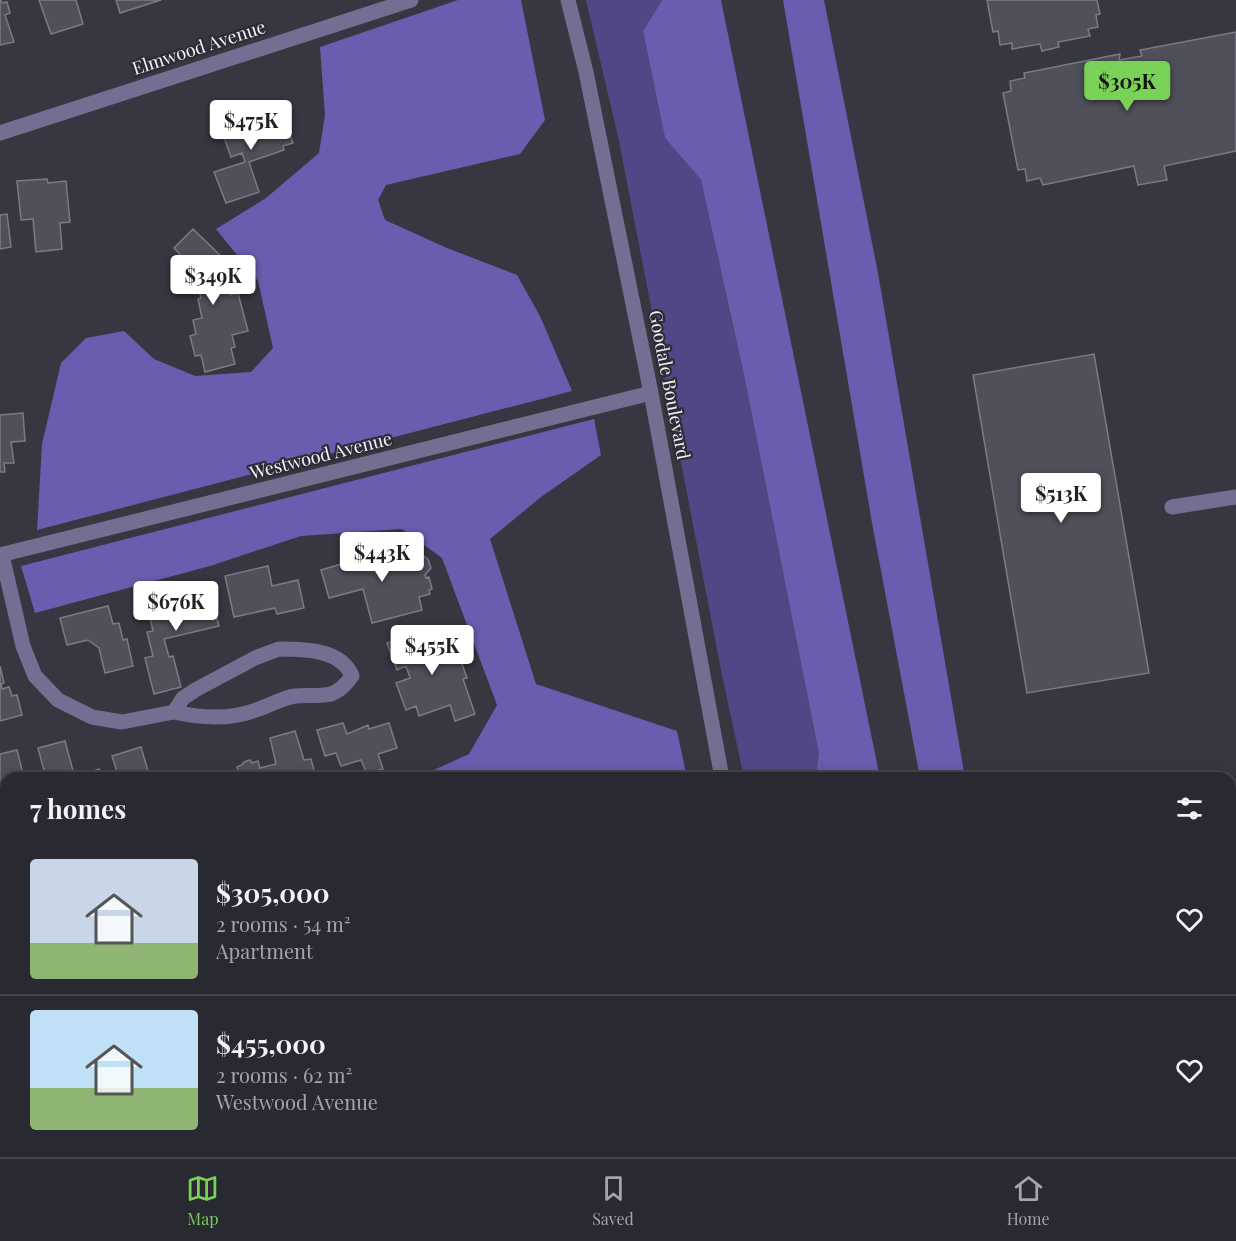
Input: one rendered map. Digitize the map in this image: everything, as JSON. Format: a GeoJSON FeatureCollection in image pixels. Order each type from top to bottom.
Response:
{"type":"FeatureCollection","features":[{"type":"Feature","properties":{"kind":"street","name":"Elmwood Avenue"},"geometry":{"type":"LineString","coordinates":[[0,134],[411,0]]}},
{"type":"Feature","properties":{"kind":"street","name":"Goodale Boulevard"},"geometry":{"type":"LineString","coordinates":[[568,0],[586,72],[651,393],[721,772]]}},
{"type":"Feature","properties":{"kind":"street","name":"Westwood Avenue"},"geometry":{"type":"LineString","coordinates":[[1,555],[651,393]]}},
{"type":"Feature","properties":{"kind":"street"},"geometry":{"type":"LineString","coordinates":[[1172,507],[1236,497]]}},
{"type":"Feature","properties":{"kind":"street"},"geometry":{"type":"LineString","coordinates":[[1,555],[23,646],[35,676],[58,700],[92,717],[122,722],[174,712],[214,718],[236,717],[294,696],[311,697],[328,694],[344,687],[352,676],[347,665],[331,655],[303,649],[279,649],[255,658],[190,693],[183,698],[174,712]]}},
{"type":"Feature","properties":{"kind":"shaded area"},"geometry":{"type":"Polygon","coordinates":[[[458,0],[521,0],[545,120],[520,154],[386,185],[378,200],[385,220],[447,248],[517,275],[540,316],[572,391],[37,530],[42,444],[61,363],[86,338],[124,331],[154,359],[195,376],[251,372],[273,348],[258,281],[216,229],[266,198],[319,153],[325,115],[320,47],[458,0]]]}},
{"type":"Feature","properties":{"kind":"shaded area"},"geometry":{"type":"Polygon","coordinates":[[[586,0],[662,0],[643,31],[665,138],[701,180],[744,375],[819,754],[816,772],[743,772],[619,141],[586,0]]]}},
{"type":"Feature","properties":{"kind":"shaded area"},"geometry":{"type":"Polygon","coordinates":[[[662,0],[721,0],[879,772],[816,772],[819,754],[744,375],[701,180],[665,138],[643,31],[662,0]]]}},
{"type":"Feature","properties":{"kind":"shaded area"},"geometry":{"type":"Polygon","coordinates":[[[783,0],[824,0],[878,273],[964,772],[919,772],[872,523],[783,0]]]}},
{"type":"Feature","properties":{"kind":"shaded area"},"geometry":{"type":"Polygon","coordinates":[[[594,419],[601,455],[541,497],[490,539],[536,684],[677,731],[686,772],[429,772],[469,754],[497,705],[442,558],[402,529],[301,536],[210,566],[35,613],[21,566],[594,419]]]}},
{"type":"Feature","properties":{"kind":"building"},"geometry":{"type":"Polygon","coordinates":[[[0,0],[3,3],[7,2],[10,13],[5,15],[14,42],[0,45],[0,0]]]}},
{"type":"Feature","properties":{"kind":"building"},"geometry":{"type":"Polygon","coordinates":[[[39,0],[76,0],[83,24],[51,34],[39,0]]]}},
{"type":"Feature","properties":{"kind":"building"},"geometry":{"type":"Polygon","coordinates":[[[116,0],[161,0],[120,13],[116,0]]]}},
{"type":"Feature","properties":{"kind":"building"},"geometry":{"type":"Polygon","coordinates":[[[987,0],[1097,0],[1100,14],[1096,15],[1098,27],[1088,29],[1090,36],[1058,42],[1059,47],[1042,51],[1040,44],[1012,49],[1012,43],[1000,45],[998,31],[993,32],[987,0]]]}},
{"type":"Feature","properties":{"kind":"building"},"geometry":{"type":"Polygon","coordinates":[[[1236,32],[1236,151],[1164,166],[1167,180],[1138,185],[1134,166],[1043,185],[1040,178],[1027,181],[1025,169],[1018,170],[1003,93],[1011,91],[1010,81],[1025,78],[1024,73],[1120,54],[1119,60],[1142,56],[1140,50],[1236,32]]]}},
{"type":"Feature","properties":{"kind":"building"},"geometry":{"type":"Polygon","coordinates":[[[282,110],[293,143],[283,146],[284,150],[249,162],[259,192],[226,203],[214,172],[245,162],[242,153],[231,157],[221,129],[271,111],[272,114],[282,110]]]}},
{"type":"Feature","properties":{"kind":"building"},"geometry":{"type":"Polygon","coordinates":[[[47,179],[48,183],[66,181],[70,222],[60,223],[62,249],[36,252],[33,219],[21,220],[17,181],[47,179]]]}},
{"type":"Feature","properties":{"kind":"building"},"geometry":{"type":"Polygon","coordinates":[[[7,214],[11,247],[0,249],[0,215],[7,214]]]}},
{"type":"Feature","properties":{"kind":"building"},"geometry":{"type":"Polygon","coordinates":[[[193,229],[223,258],[212,268],[222,278],[226,277],[230,295],[238,293],[248,331],[232,335],[235,347],[231,348],[235,364],[205,372],[201,355],[195,356],[190,336],[196,334],[193,320],[202,318],[198,299],[201,298],[197,284],[207,282],[174,248],[193,229]]]}},
{"type":"Feature","properties":{"kind":"building"},"geometry":{"type":"Polygon","coordinates":[[[1094,354],[1149,673],[1027,693],[973,375],[1094,354]]]}},
{"type":"Feature","properties":{"kind":"building"},"geometry":{"type":"Polygon","coordinates":[[[23,413],[25,441],[11,442],[14,463],[4,463],[5,472],[0,472],[0,415],[23,413]]]}},
{"type":"Feature","properties":{"kind":"building"},"geometry":{"type":"Polygon","coordinates":[[[379,545],[382,558],[389,563],[421,554],[428,559],[431,568],[425,575],[426,578],[429,577],[432,589],[429,590],[430,594],[419,597],[422,610],[372,623],[363,589],[329,598],[321,570],[348,562],[349,566],[357,564],[354,551],[379,545]]]}},
{"type":"Feature","properties":{"kind":"building"},"geometry":{"type":"Polygon","coordinates":[[[268,566],[272,586],[298,580],[304,608],[277,614],[275,608],[234,617],[225,576],[268,566]]]}},
{"type":"Feature","properties":{"kind":"building"},"geometry":{"type":"Polygon","coordinates":[[[209,586],[219,626],[164,639],[169,657],[173,656],[181,687],[154,694],[145,658],[153,656],[147,632],[153,631],[146,601],[164,597],[164,600],[209,586]]]}},
{"type":"Feature","properties":{"kind":"building"},"geometry":{"type":"Polygon","coordinates":[[[108,606],[113,624],[119,623],[123,640],[127,639],[133,666],[105,673],[99,648],[88,640],[67,645],[60,618],[108,606]]]}},
{"type":"Feature","properties":{"kind":"building"},"geometry":{"type":"Polygon","coordinates":[[[415,633],[421,649],[425,644],[431,642],[435,644],[457,636],[464,654],[459,655],[467,678],[463,679],[475,714],[455,721],[450,705],[419,716],[416,706],[406,710],[396,683],[410,678],[406,666],[397,670],[387,643],[415,633]]]}},
{"type":"Feature","properties":{"kind":"building"},"geometry":{"type":"Polygon","coordinates":[[[0,666],[4,683],[1,684],[2,689],[9,687],[12,696],[17,695],[22,715],[0,721],[0,666]]]}},
{"type":"Feature","properties":{"kind":"building"},"geometry":{"type":"Polygon","coordinates":[[[343,723],[347,734],[368,725],[369,729],[389,723],[397,748],[378,754],[383,769],[366,772],[361,760],[341,766],[336,753],[325,756],[317,730],[343,723]]]}},
{"type":"Feature","properties":{"kind":"building"},"geometry":{"type":"Polygon","coordinates":[[[295,731],[304,760],[311,759],[314,772],[238,772],[237,767],[250,760],[252,763],[258,761],[260,768],[276,764],[270,738],[295,731]]]}},
{"type":"Feature","properties":{"kind":"building"},"geometry":{"type":"Polygon","coordinates":[[[65,741],[73,772],[44,772],[38,748],[65,741]]]}},
{"type":"Feature","properties":{"kind":"building"},"geometry":{"type":"Polygon","coordinates":[[[141,747],[148,772],[117,772],[112,756],[141,747]]]}},
{"type":"Feature","properties":{"kind":"building"},"geometry":{"type":"Polygon","coordinates":[[[17,750],[22,772],[0,772],[0,754],[17,750]]]}}]}
